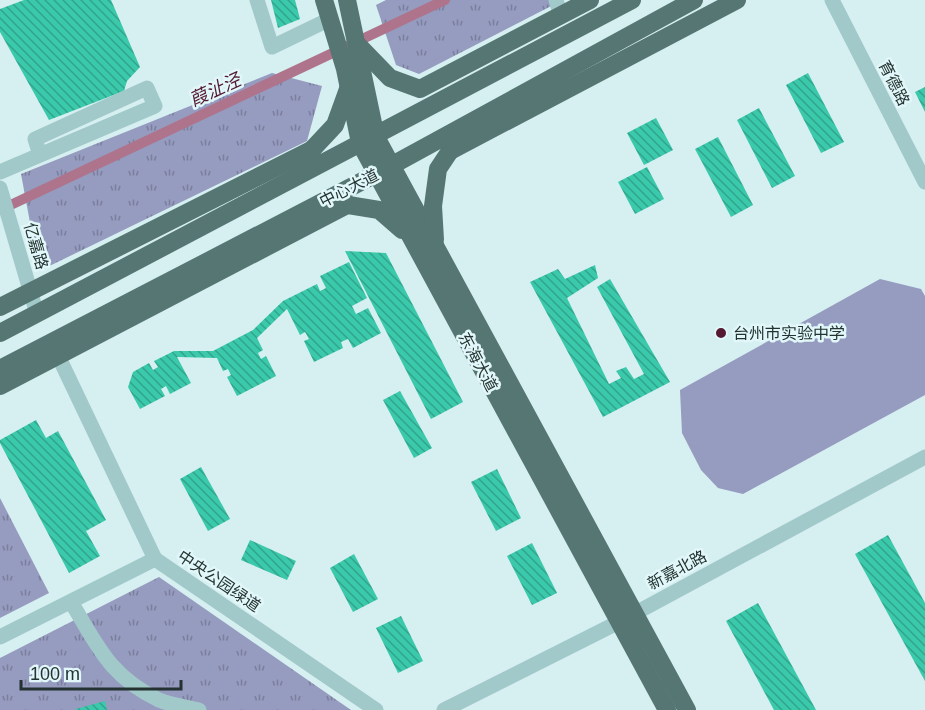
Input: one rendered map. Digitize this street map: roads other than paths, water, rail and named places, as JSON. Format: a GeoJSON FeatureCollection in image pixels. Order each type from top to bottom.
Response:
{"type":"FeatureCollection","features":[{"type":"Feature","properties":{"kind":"main road","name":"东海大道"},"geometry":{"type":"LineString","coordinates":[[324,0],[345,69],[348,88],[416,247],[627,618],[687,710]]}},
{"type":"Feature","properties":{"kind":"main road","name":"东海大道"},"geometry":{"type":"LineString","coordinates":[[347,0],[358,44],[368,139]]}},
{"type":"Feature","properties":{"kind":"main road"},"geometry":{"type":"LineString","coordinates":[[358,44],[390,78],[420,89],[522,36],[563,7],[590,0]]}},
{"type":"Feature","properties":{"kind":"main road"},"geometry":{"type":"LineString","coordinates":[[0,333],[632,0]]}},
{"type":"Feature","properties":{"kind":"main road","name":"中心大道"},"geometry":{"type":"LineString","coordinates":[[0,369],[55,349],[491,111],[581,72],[693,0]]}},
{"type":"Feature","properties":{"kind":"main road"},"geometry":{"type":"LineString","coordinates":[[450,151],[581,72],[736,0]]}},
{"type":"Feature","properties":{"kind":"main road"},"geometry":{"type":"LineString","coordinates":[[522,36],[591,21]]}},
{"type":"Feature","properties":{"kind":"main road"},"geometry":{"type":"LineString","coordinates":[[281,184],[335,125],[348,88]]}},
{"type":"Feature","properties":{"kind":"main road"},"geometry":{"type":"LineString","coordinates":[[435,245],[433,206],[438,169],[456,143],[491,111]]}},
{"type":"Feature","properties":{"kind":"main road"},"geometry":{"type":"LineString","coordinates":[[0,307],[313,149]]}},
{"type":"Feature","properties":{"kind":"main road","name":"东海大道"},"geometry":{"type":"LineString","coordinates":[[384,170],[435,245],[627,618],[667,710]]}},
{"type":"Feature","properties":{"kind":"main road"},"geometry":{"type":"LineString","coordinates":[[322,202],[379,210],[398,225],[416,247]]}},
{"type":"Feature","properties":{"kind":"main road"},"geometry":{"type":"LineString","coordinates":[[0,386],[55,349],[348,205]]}},
{"type":"Feature","properties":{"kind":"street"},"geometry":{"type":"LineString","coordinates":[[257,0],[272,47],[330,19]]}},
{"type":"Feature","properties":{"kind":"street","name":"育德路"},"geometry":{"type":"LineString","coordinates":[[832,0],[925,182]]}},
{"type":"Feature","properties":{"kind":"street"},"geometry":{"type":"LineString","coordinates":[[0,172],[40,155],[155,106],[147,88],[35,139],[40,155]]}},
{"type":"Feature","properties":{"kind":"street","name":"亿嘉路"},"geometry":{"type":"LineString","coordinates":[[1,190],[37,314]]}},
{"type":"Feature","properties":{"kind":"street"},"geometry":{"type":"LineString","coordinates":[[55,349],[155,559]]}},
{"type":"Feature","properties":{"kind":"street","name":"新嘉北路"},"geometry":{"type":"LineString","coordinates":[[444,710],[627,618],[925,457]]}},
{"type":"Feature","properties":{"kind":"street","name":"中央公园绿道"},"geometry":{"type":"LineString","coordinates":[[0,638],[155,559],[376,710]]}},
{"type":"Feature","properties":{"kind":"street"},"geometry":{"type":"LineString","coordinates":[[71,602],[96,647],[122,678],[160,701],[199,710]]}},
{"type":"Feature","properties":{"kind":"waterway","name":"葭沚泾"},"geometry":{"type":"LineString","coordinates":[[0,210],[445,0]]}},
{"type":"Feature","properties":{"kind":"place","name":"台州市实验中学"},"geometry":{"type":"Point","coordinates":[721,333]}}]}
